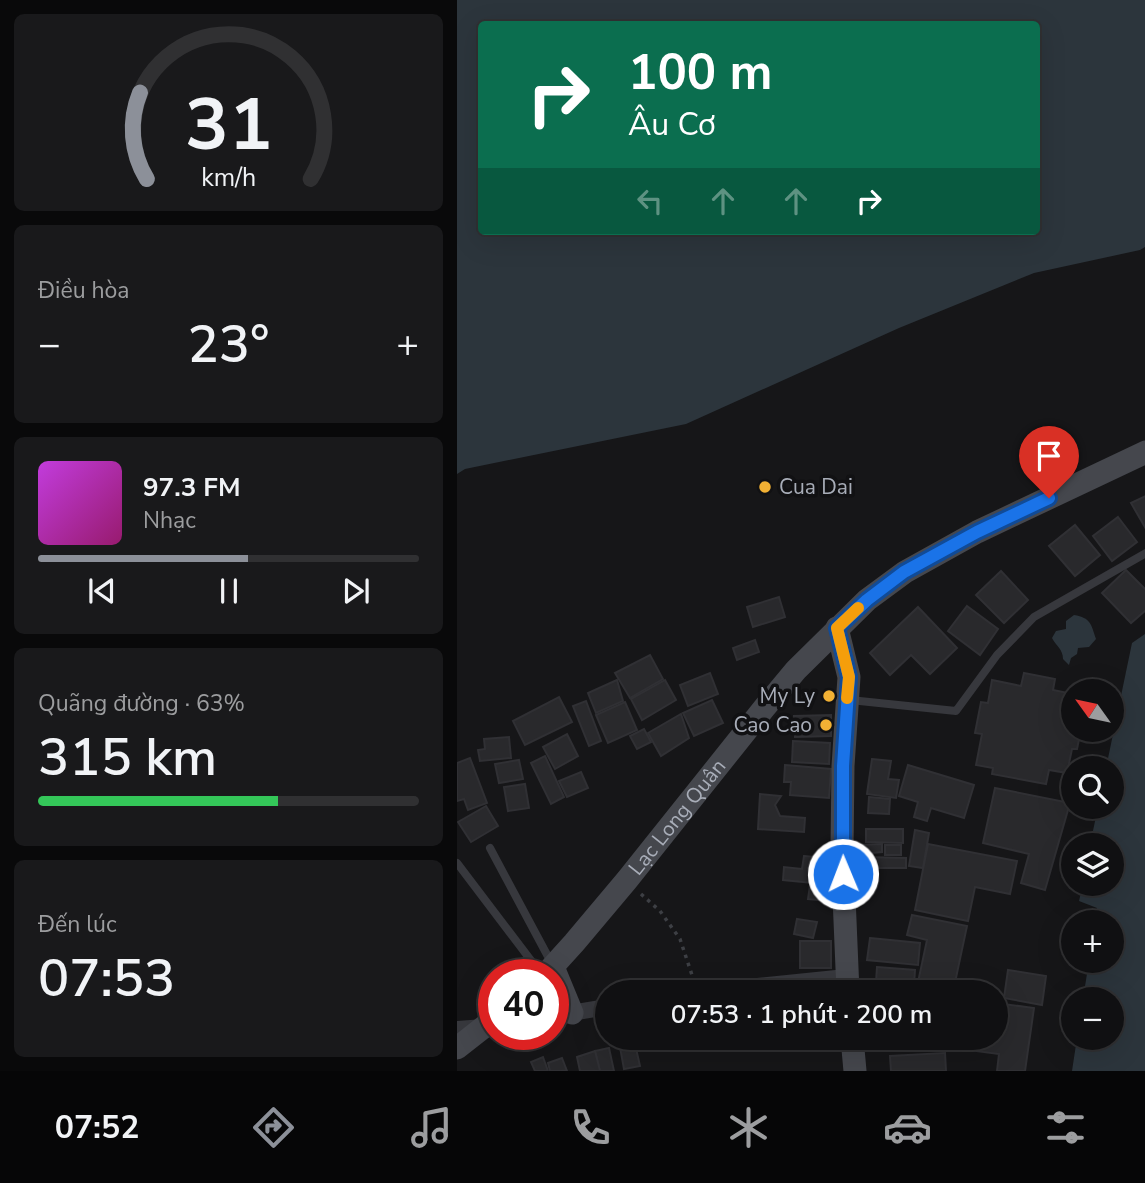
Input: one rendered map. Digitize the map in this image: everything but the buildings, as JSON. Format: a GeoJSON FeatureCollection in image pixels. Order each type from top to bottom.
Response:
{"type":"FeatureCollection","features":[{"type":"Feature","properties":{"kind":"main road","name":"Lạc Long Quân"},"geometry":{"type":"LineString","coordinates":[[558,959],[627,880],[796,670],[867,600],[904,572],[977,532],[1145,452]]}},
{"type":"Feature","properties":{"kind":"main road"},"geometry":{"type":"LineString","coordinates":[[837,628],[849,677],[843,766],[842,849],[847,980]]}},
{"type":"Feature","properties":{"kind":"main road"},"geometry":{"type":"LineString","coordinates":[[457,1048],[478,1033]]}},
{"type":"Feature","properties":{"kind":"main road"},"geometry":{"type":"LineString","coordinates":[[853,1050],[855,1071]]}},
{"type":"Feature","properties":{"kind":"street"},"geometry":{"type":"LineString","coordinates":[[569,1013],[595,1009]]}},
{"type":"Feature","properties":{"kind":"street"},"geometry":{"type":"LineString","coordinates":[[457,1029],[478,1026]]}},
{"type":"Feature","properties":{"kind":"lane"},"geometry":{"type":"LineString","coordinates":[[847,700],[956,711],[997,655],[1034,617],[1145,553]]}},
{"type":"Feature","properties":{"kind":"lane"},"geometry":{"type":"LineString","coordinates":[[490,848],[541,959]]}},
{"type":"Feature","properties":{"kind":"lane"},"geometry":{"type":"LineString","coordinates":[[457,863],[536,959]]}},
{"type":"Feature","properties":{"kind":"path"},"geometry":{"type":"LineString","coordinates":[[627,880],[660,911],[680,939],[694,980]]}},
{"type":"Feature","properties":{"kind":"shaded area"},"geometry":{"type":"Polygon","coordinates":[[[457,0],[1145,0],[1145,247],[1034,273],[899,328],[686,424],[465,469],[457,474],[457,0]]]}},
{"type":"Feature","properties":{"kind":"shaded area"},"geometry":{"type":"Polygon","coordinates":[[[1074,615],[1090,623],[1096,639],[1089,647],[1078,648],[1069,665],[1052,638],[1056,631],[1066,629],[1066,621],[1074,615]]]}},
{"type":"Feature","properties":{"kind":"shaded area"},"geometry":{"type":"Polygon","coordinates":[[[1145,634],[1145,1071],[1072,1071],[1075,1050],[1124,1050],[1124,987],[1085,987],[1087,973],[1124,973],[1124,910],[1097,910],[1079,901],[1080,896],[1124,896],[1124,833],[1093,833],[1095,819],[1124,819],[1124,756],[1108,756],[1111,742],[1124,742],[1124,681],[1132,643],[1145,634]]]}},
{"type":"Feature","properties":{"kind":"slow traffic"},"geometry":{"type":"LineString","coordinates":[[847,698],[849,677],[837,628],[858,608]]}},
{"type":"Feature","properties":{"kind":"place","name":"Cua Dai"},"geometry":{"type":"Point","coordinates":[765,487]}},
{"type":"Feature","properties":{"kind":"place","name":"My Ly"},"geometry":{"type":"Point","coordinates":[829,696]}},
{"type":"Feature","properties":{"kind":"place","name":"Cao Cao"},"geometry":{"type":"Point","coordinates":[826,725]}},
{"type":"Feature","properties":{"kind":"route"},"geometry":{"type":"LineString","coordinates":[[843,874],[843,766],[849,677],[837,628],[867,600],[904,572],[977,532],[1049,498]]}}]}
